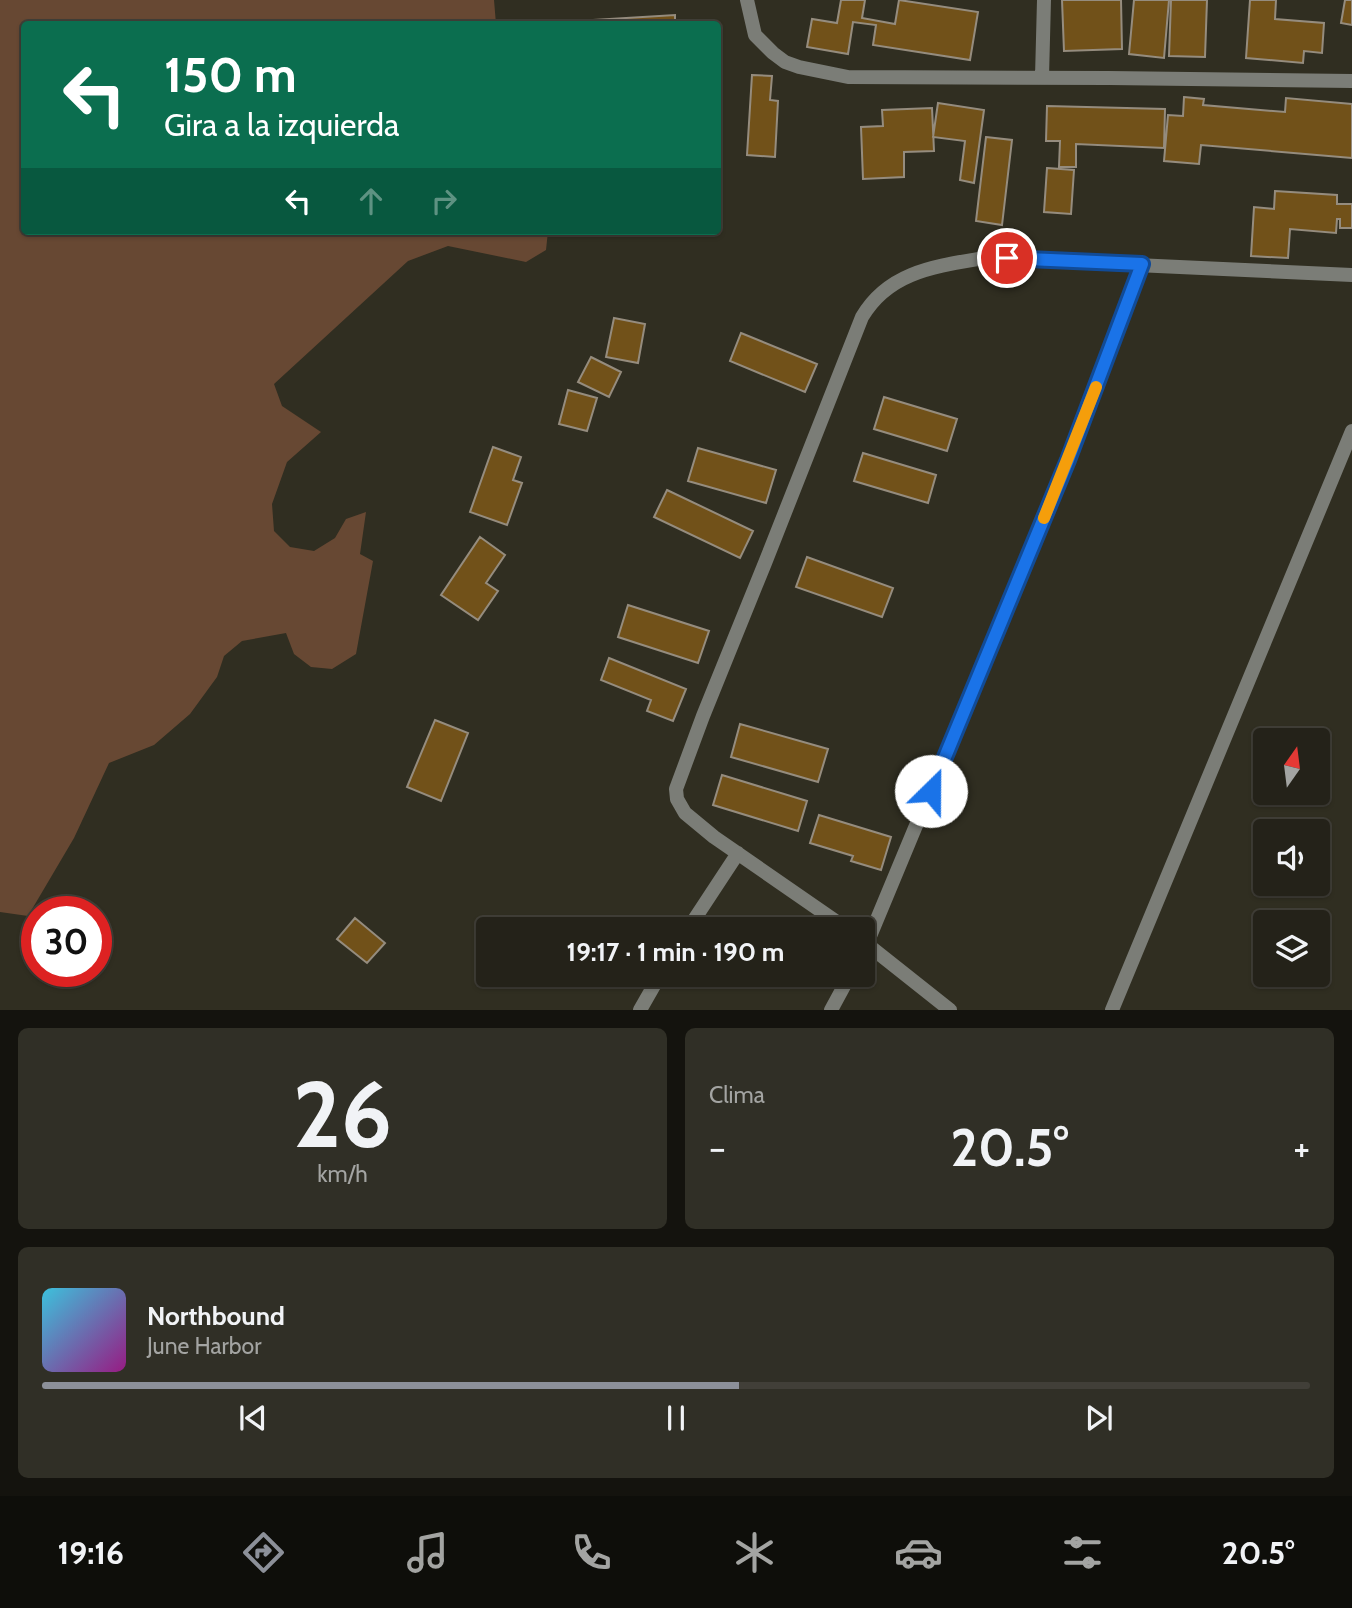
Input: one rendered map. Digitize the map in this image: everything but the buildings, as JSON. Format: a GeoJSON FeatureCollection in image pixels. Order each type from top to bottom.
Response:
{"type":"FeatureCollection","features":[{"type":"Feature","properties":{"kind":"street"},"geometry":{"type":"LineString","coordinates":[[747,0],[755,34],[772,53],[799,67],[848,77],[1352,81]]}},
{"type":"Feature","properties":{"kind":"street"},"geometry":{"type":"LineString","coordinates":[[1042,78],[1044,0]]}},
{"type":"Feature","properties":{"kind":"street"},"geometry":{"type":"LineString","coordinates":[[830,917],[685,814],[677,799],[676,789],[823,412],[869,305],[889,285],[902,278],[939,266],[984,258],[1352,275]]}},
{"type":"Feature","properties":{"kind":"street"},"geometry":{"type":"LineString","coordinates":[[875,920],[1068,460],[1142,264]]}},
{"type":"Feature","properties":{"kind":"street"},"geometry":{"type":"LineString","coordinates":[[1112,1010],[1352,431]]}},
{"type":"Feature","properties":{"kind":"street"},"geometry":{"type":"LineString","coordinates":[[696,917],[738,853]]}},
{"type":"Feature","properties":{"kind":"street"},"geometry":{"type":"LineString","coordinates":[[875,954],[950,1010]]}},
{"type":"Feature","properties":{"kind":"street"},"geometry":{"type":"LineString","coordinates":[[640,1010],[653,987]]}},
{"type":"Feature","properties":{"kind":"street"},"geometry":{"type":"LineString","coordinates":[[831,1010],[843,987]]}},
{"type":"Feature","properties":{"kind":"shaded area"},"geometry":{"type":"Polygon","coordinates":[[[0,0],[494,0],[496,21],[21,21],[21,235],[548,235],[546,250],[526,262],[448,246],[408,261],[274,384],[282,406],[321,432],[287,462],[272,504],[274,531],[290,547],[314,551],[335,538],[346,519],[366,512],[360,554],[373,561],[356,654],[332,669],[311,667],[294,654],[286,633],[242,641],[224,656],[217,677],[190,714],[154,745],[109,763],[74,838],[40,896],[21,896],[21,915],[0,912],[0,0]]]}},
{"type":"Feature","properties":{"kind":"slow traffic"},"geometry":{"type":"LineString","coordinates":[[1044,518],[1096,387]]}},
{"type":"Feature","properties":{"kind":"route"},"geometry":{"type":"LineString","coordinates":[[931,791],[1068,460],[1142,264],[1007,258]]}}]}
